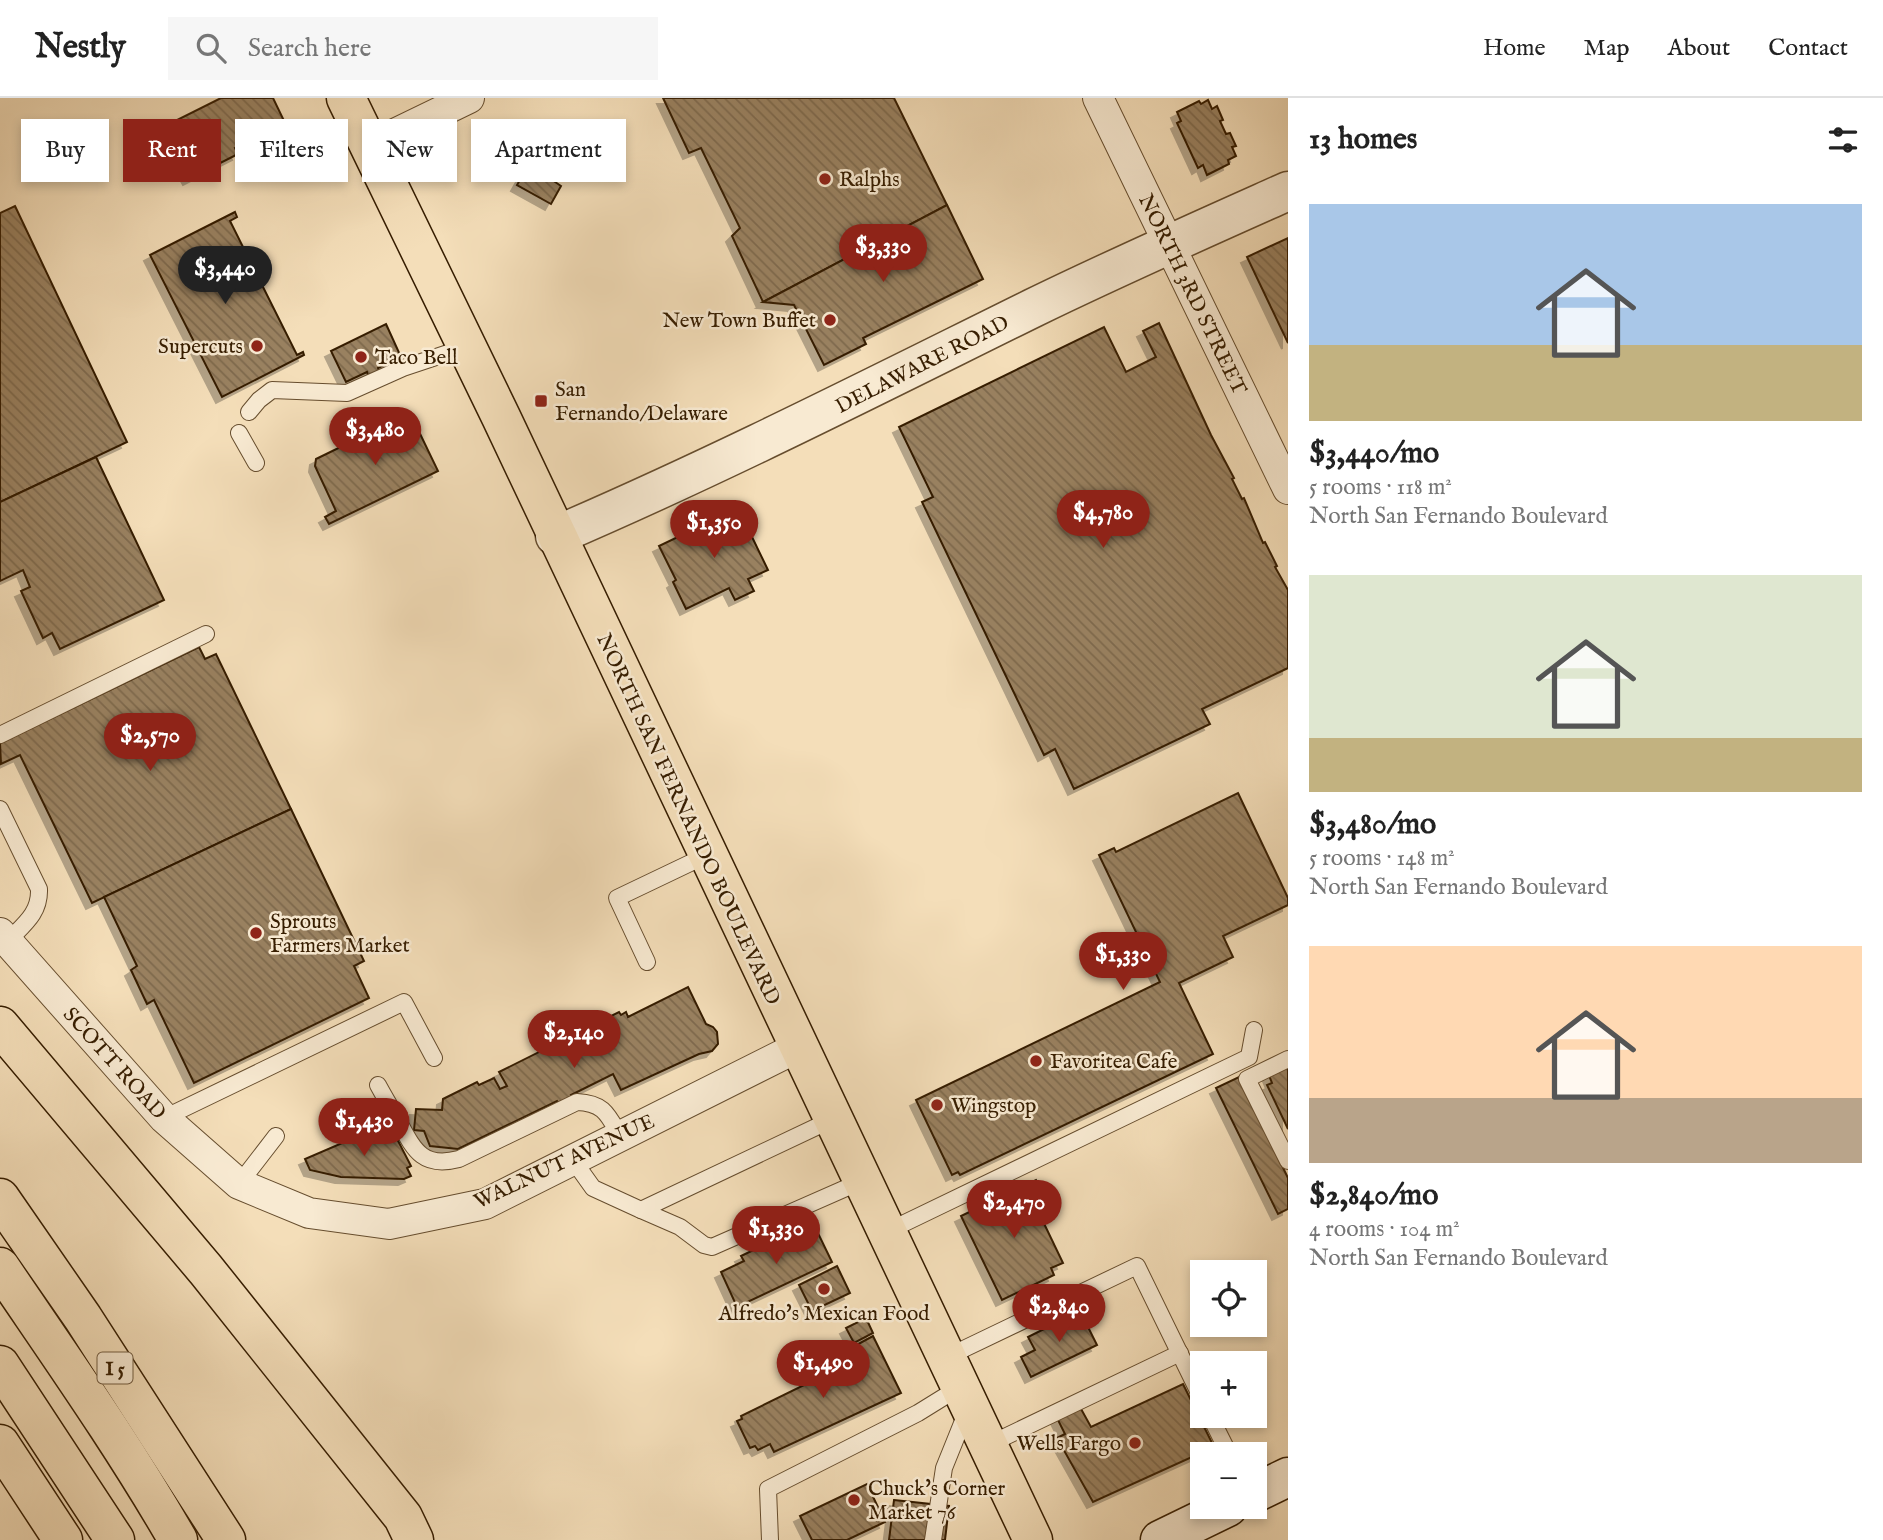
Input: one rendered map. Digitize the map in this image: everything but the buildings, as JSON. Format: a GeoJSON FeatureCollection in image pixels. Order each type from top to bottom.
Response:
{"type":"FeatureCollection","features":[{"type":"Feature","properties":{"kind":"main road","name":"NORTH SAN FERNANDO BOULEVARD"},"geometry":{"type":"LineString","coordinates":[[346,98],[362,130]]}},
{"type":"Feature","properties":{"kind":"main road","name":"NORTH SAN FERNANDO BOULEVARD"},"geometry":{"type":"LineString","coordinates":[[387,182],[1033,1540]]}},
{"type":"Feature","properties":{"kind":"main road"},"geometry":{"type":"LineString","coordinates":[[0,1026],[206,1269],[403,1517],[414,1540]]}},
{"type":"Feature","properties":{"kind":"main road","name":"I 5"},"geometry":{"type":"LineString","coordinates":[[0,1198],[83,1318],[226,1540]]}},
{"type":"Feature","properties":{"kind":"main road"},"geometry":{"type":"LineString","coordinates":[[0,1267],[100,1416],[178,1540]]}},
{"type":"Feature","properties":{"kind":"main road"},"geometry":{"type":"LineString","coordinates":[[0,1365],[115,1540]]}},
{"type":"Feature","properties":{"kind":"main road"},"geometry":{"type":"LineString","coordinates":[[0,1444],[63,1540]]}},
{"type":"Feature","properties":{"kind":"street"},"geometry":{"type":"LineString","coordinates":[[426,119],[469,98]]}},
{"type":"Feature","properties":{"kind":"street","name":"NORTH 3RD STREET"},"geometry":{"type":"LineString","coordinates":[[1098,98],[1288,489]]}},
{"type":"Feature","properties":{"kind":"street","name":"DELAWARE ROAD"},"geometry":{"type":"LineString","coordinates":[[555,536],[650,495],[826,412],[1035,307],[1288,191]]}},
{"type":"Feature","properties":{"kind":"street","name":"SCOTT ROAD"},"geometry":{"type":"LineString","coordinates":[[4,937],[164,1118],[239,1184]]}},
{"type":"Feature","properties":{"kind":"street","name":"WALNUT AVENUE"},"geometry":{"type":"LineString","coordinates":[[239,1184],[309,1213],[389,1224],[485,1204],[797,1047]]}},
{"type":"Feature","properties":{"kind":"street"},"geometry":{"type":"LineString","coordinates":[[1267,1487],[1288,1477]]}},
{"type":"Feature","properties":{"kind":"street"},"geometry":{"type":"LineString","coordinates":[[1160,1540],[1203,1519]]}},
{"type":"Feature","properties":{"kind":"lane"},"geometry":{"type":"LineString","coordinates":[[249,412],[272,390],[347,393],[403,368],[466,347]]}},
{"type":"Feature","properties":{"kind":"lane"},"geometry":{"type":"LineString","coordinates":[[239,433],[256,463]]}},
{"type":"Feature","properties":{"kind":"lane"},"geometry":{"type":"LineString","coordinates":[[0,735],[206,634]]}},
{"type":"Feature","properties":{"kind":"lane"},"geometry":{"type":"LineString","coordinates":[[0,809],[39,889],[39,902],[35,912],[4,937]]}},
{"type":"Feature","properties":{"kind":"lane"},"geometry":{"type":"LineString","coordinates":[[647,962],[617,898],[707,855]]}},
{"type":"Feature","properties":{"kind":"lane"},"geometry":{"type":"LineString","coordinates":[[164,1118],[404,1002],[434,1058]]}},
{"type":"Feature","properties":{"kind":"lane"},"geometry":{"type":"LineString","coordinates":[[886,1232],[1249,1057],[1254,1030]]}},
{"type":"Feature","properties":{"kind":"lane"},"geometry":{"type":"LineString","coordinates":[[1288,1059],[1247,1079],[1288,1161]]}},
{"type":"Feature","properties":{"kind":"lane"},"geometry":{"type":"LineString","coordinates":[[378,1086],[414,1150],[427,1159],[446,1163],[577,1102],[592,1102],[606,1111],[620,1136]]}},
{"type":"Feature","properties":{"kind":"lane"},"geometry":{"type":"LineString","coordinates":[[641,1210],[833,1119]]}},
{"type":"Feature","properties":{"kind":"lane"},"geometry":{"type":"LineString","coordinates":[[239,1184],[276,1136]]}},
{"type":"Feature","properties":{"kind":"lane"},"geometry":{"type":"LineString","coordinates":[[573,1160],[593,1188],[680,1227],[704,1245],[712,1247],[862,1181]]}},
{"type":"Feature","properties":{"kind":"lane"},"geometry":{"type":"LineString","coordinates":[[770,1540],[768,1489],[918,1413],[1137,1266],[1190,1374]]}},
{"type":"Feature","properties":{"kind":"lane"},"geometry":{"type":"LineString","coordinates":[[988,1446],[1180,1353]]}},
{"type":"Feature","properties":{"kind":"lane"},"geometry":{"type":"LineString","coordinates":[[933,1540],[959,1383]]}},
{"type":"Feature","properties":{"kind":"place","name":"Ralphs"},"geometry":{"type":"Point","coordinates":[825,179]}},
{"type":"Feature","properties":{"kind":"place","name":"New Town Buffet"},"geometry":{"type":"Point","coordinates":[830,320]}},
{"type":"Feature","properties":{"kind":"place","name":"Supercuts"},"geometry":{"type":"Point","coordinates":[257,346]}},
{"type":"Feature","properties":{"kind":"place","name":"Taco Bell"},"geometry":{"type":"Point","coordinates":[361,357]}},
{"type":"Feature","properties":{"kind":"place","name":"San Fernando/Delaware"},"geometry":{"type":"Point","coordinates":[541,401]}},
{"type":"Feature","properties":{"kind":"place","name":"Sprouts Farmers Market"},"geometry":{"type":"Point","coordinates":[256,933]}},
{"type":"Feature","properties":{"kind":"place","name":"Favoritea Cafe"},"geometry":{"type":"Point","coordinates":[1036,1061]}},
{"type":"Feature","properties":{"kind":"place","name":"Wingstop"},"geometry":{"type":"Point","coordinates":[937,1105]}},
{"type":"Feature","properties":{"kind":"place","name":"Alfredo's Mexican Food"},"geometry":{"type":"Point","coordinates":[824,1289]}},
{"type":"Feature","properties":{"kind":"place","name":"Wells Fargo"},"geometry":{"type":"Point","coordinates":[1135,1443]}},
{"type":"Feature","properties":{"kind":"place","name":"Chuck's Corner Market 76"},"geometry":{"type":"Point","coordinates":[854,1500]}}]}
